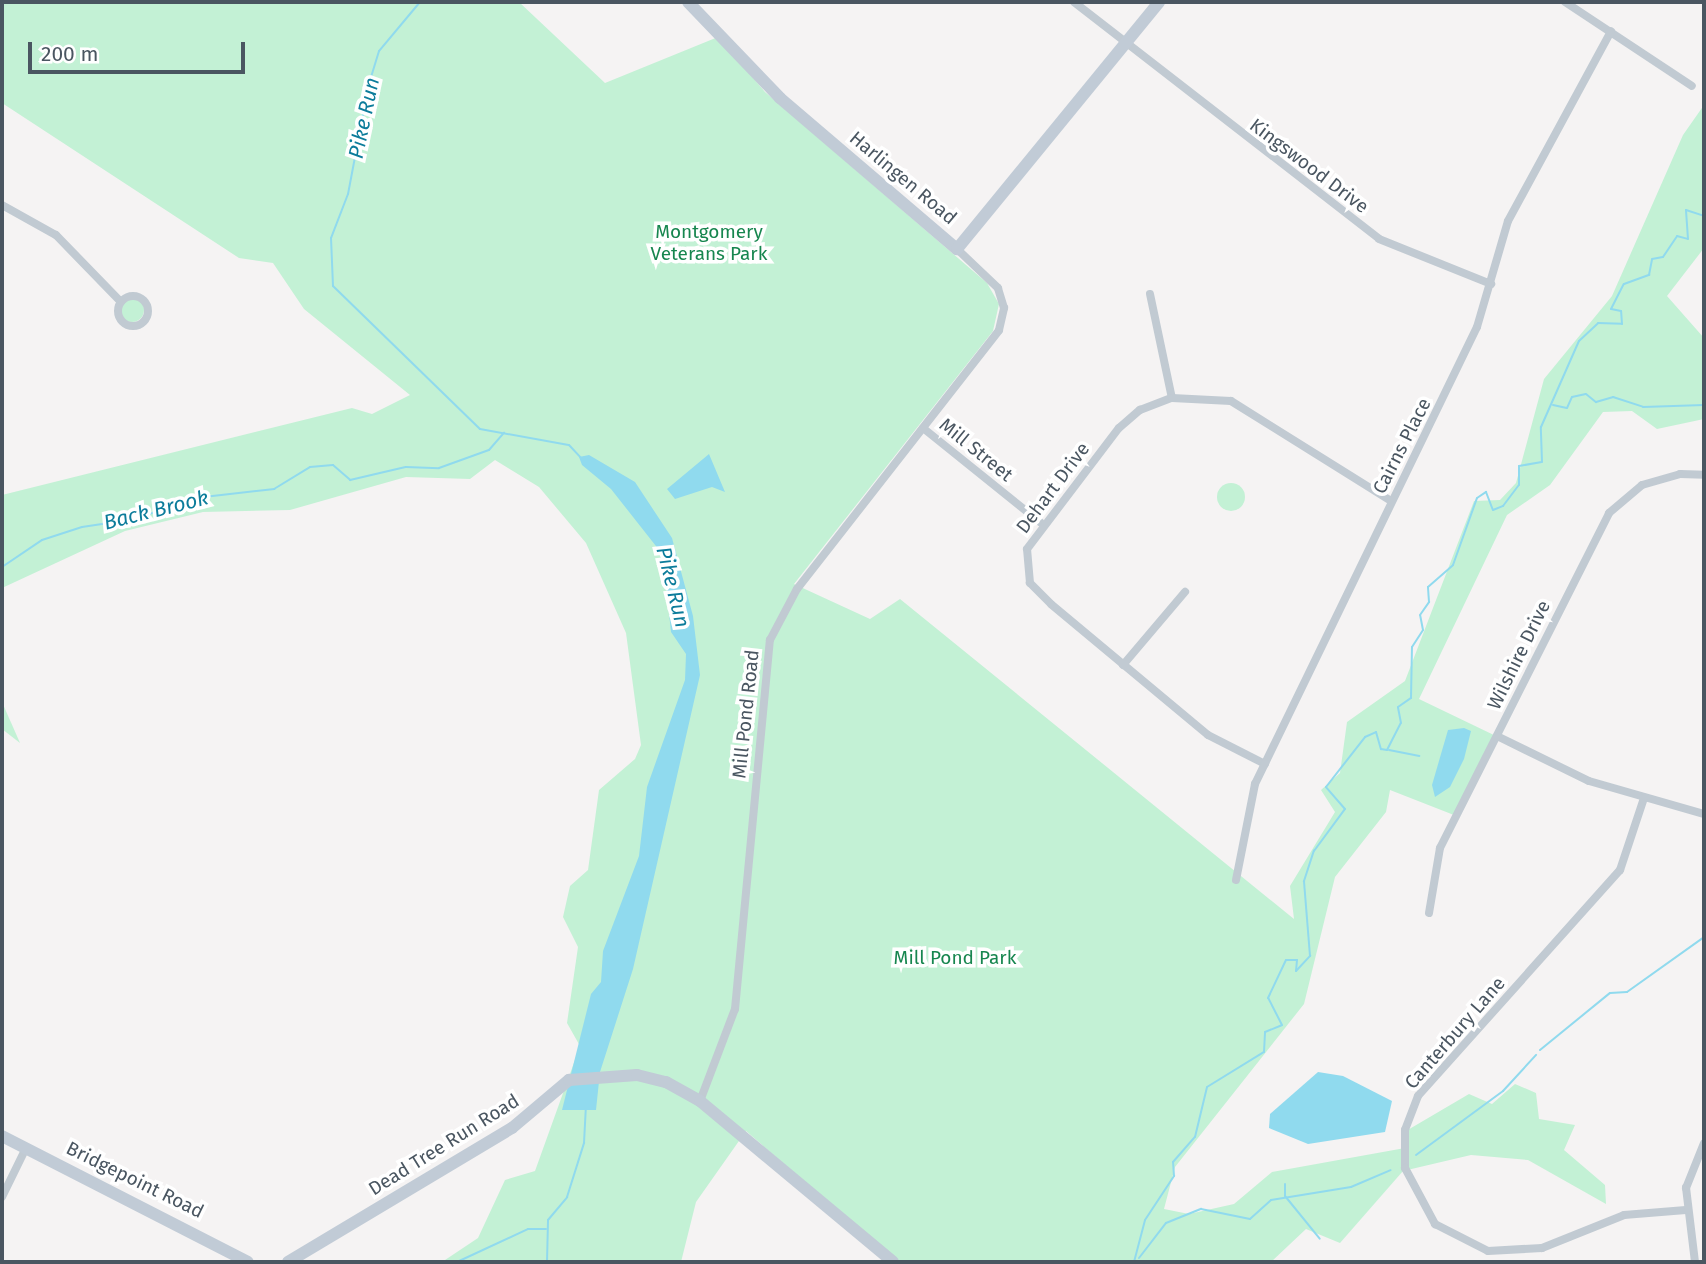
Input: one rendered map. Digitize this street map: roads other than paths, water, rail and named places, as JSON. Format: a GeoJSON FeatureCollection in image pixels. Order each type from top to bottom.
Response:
{"type":"FeatureCollection","features":[{"type":"Feature","properties":{"kind":"street","name":"Harlingen Road"},"geometry":{"type":"LineString","coordinates":[[688,2],[780,98],[957,249],[1158,2]]}},
{"type":"Feature","properties":{"kind":"street","name":"Kingswood Drive"},"geometry":{"type":"LineString","coordinates":[[1074,2],[1379,239],[1491,284]]}},
{"type":"Feature","properties":{"kind":"street"},"geometry":{"type":"LineString","coordinates":[[1565,2],[1692,86]]}},
{"type":"Feature","properties":{"kind":"street","name":"Cairns Place"},"geometry":{"type":"LineString","coordinates":[[1236,880],[1249,805],[1265,764],[1477,327],[1508,221],[1611,32]]}},
{"type":"Feature","properties":{"kind":"street"},"geometry":{"type":"LineString","coordinates":[[2,205],[56,234],[120,302]]}},
{"type":"Feature","properties":{"kind":"street","name":"Mill Pond Road"},"geometry":{"type":"LineString","coordinates":[[700,1101],[735,1009],[771,640],[797,589],[923,428],[1003,320],[998,288],[957,249]]}},
{"type":"Feature","properties":{"kind":"street"},"geometry":{"type":"LineString","coordinates":[[1150,294],[1172,398],[1231,401],[1391,501]]}},
{"type":"Feature","properties":{"kind":"street","name":"Dehart Drive"},"geometry":{"type":"LineString","coordinates":[[1172,398],[1119,428],[1041,523],[1024,563],[1030,583],[1124,665],[1208,735],[1265,764]]}},
{"type":"Feature","properties":{"kind":"street","name":"Mill Street"},"geometry":{"type":"LineString","coordinates":[[923,428],[1041,523]]}},
{"type":"Feature","properties":{"kind":"street","name":"Wilshire Drive"},"geometry":{"type":"LineString","coordinates":[[1429,913],[1433,867],[1609,513],[1642,485],[1680,474],[1704,475]]}},
{"type":"Feature","properties":{"kind":"street"},"geometry":{"type":"LineString","coordinates":[[1124,665],[1185,592]]}},
{"type":"Feature","properties":{"kind":"street"},"geometry":{"type":"LineString","coordinates":[[1497,736],[1589,781],[1704,814]]}},
{"type":"Feature","properties":{"kind":"street","name":"Canterbury Lane"},"geometry":{"type":"LineString","coordinates":[[1644,798],[1620,870],[1418,1096],[1405,1130],[1405,1168],[1435,1224],[1488,1251],[1542,1248],[1624,1215],[1686,1210]]}},
{"type":"Feature","properties":{"kind":"street","name":"Dead Tree Run Road"},"geometry":{"type":"LineString","coordinates":[[288,1262],[539,1107],[572,1079],[603,1077],[652,1077],[700,1101],[893,1262]]}},
{"type":"Feature","properties":{"kind":"street","name":"Bridgepoint Road"},"geometry":{"type":"LineString","coordinates":[[2,1136],[248,1262]]}},
{"type":"Feature","properties":{"kind":"street"},"geometry":{"type":"LineString","coordinates":[[1695,1262],[1686,1210],[1688,1179],[1704,1143]]}},
{"type":"Feature","properties":{"kind":"street"},"geometry":{"type":"LineString","coordinates":[[2,1197],[26,1148]]}},
{"type":"Feature","properties":{"kind":"water"},"geometry":{"type":"Polygon","coordinates":[[[709,454],[725,492],[712,487],[675,499],[667,489],[709,454]]]}},
{"type":"Feature","properties":{"kind":"water"},"geometry":{"type":"Polygon","coordinates":[[[589,455],[635,482],[672,538],[693,616],[700,675],[633,969],[600,1072],[596,1110],[562,1110],[591,994],[601,982],[603,951],[639,856],[647,787],[685,680],[686,654],[671,632],[663,555],[611,489],[582,465],[579,457],[589,455]]]}},
{"type":"Feature","properties":{"kind":"water"},"geometry":{"type":"Polygon","coordinates":[[[1464,728],[1471,731],[1464,759],[1450,787],[1435,797],[1432,785],[1448,730],[1464,728]]]}},
{"type":"Feature","properties":{"kind":"water"},"geometry":{"type":"Polygon","coordinates":[[[1318,1072],[1343,1076],[1392,1101],[1385,1132],[1308,1144],[1269,1128],[1270,1114],[1318,1072]]]}},
{"type":"Feature","properties":{"kind":"waterway","name":"Pike Run"},"geometry":{"type":"LineString","coordinates":[[420,2],[379,51],[369,83],[348,194],[331,238],[333,286],[480,429],[569,445],[581,458]]}},
{"type":"Feature","properties":{"kind":"waterway"},"geometry":{"type":"LineString","coordinates":[[1134,1262],[1145,1220],[1174,1176],[1173,1162],[1195,1137],[1207,1087],[1264,1052],[1265,1032],[1282,1025],[1268,998],[1286,960],[1297,960],[1296,971],[1310,956],[1304,881],[1314,851],[1345,809],[1326,787],[1365,737],[1376,732],[1381,749],[1387,750],[1401,723],[1398,707],[1411,698],[1412,647],[1423,630],[1420,615],[1429,602],[1428,587],[1453,565],[1477,498],[1486,492],[1493,510],[1503,506],[1519,485],[1519,466],[1542,462],[1541,427],[1579,341],[1598,323],[1622,324],[1621,311],[1611,309],[1624,284],[1649,275],[1652,259],[1663,257],[1677,236],[1688,239],[1686,210],[1704,216]]}},
{"type":"Feature","properties":{"kind":"waterway"},"geometry":{"type":"LineString","coordinates":[[1553,405],[1567,408],[1572,397],[1586,394],[1596,402],[1613,397],[1643,407],[1704,405]]}},
{"type":"Feature","properties":{"kind":"waterway","name":"Back Brook"},"geometry":{"type":"LineString","coordinates":[[2,567],[42,540],[82,527],[135,519],[195,498],[274,489],[310,467],[333,465],[350,480],[406,467],[439,468],[489,450],[504,433]]}},
{"type":"Feature","properties":{"kind":"waterway"},"geometry":{"type":"LineString","coordinates":[[1389,750],[1419,756]]}},
{"type":"Feature","properties":{"kind":"waterway"},"geometry":{"type":"LineString","coordinates":[[1540,1050],[1610,993],[1627,992],[1704,937]]}},
{"type":"Feature","properties":{"kind":"waterway"},"geometry":{"type":"LineString","coordinates":[[1416,1155],[1503,1091],[1536,1055]]}},
{"type":"Feature","properties":{"kind":"waterway","name":"Pike Run"},"geometry":{"type":"LineString","coordinates":[[547,1262],[548,1220],[567,1197],[584,1143],[586,1109]]}},
{"type":"Feature","properties":{"kind":"waterway"},"geometry":{"type":"LineString","coordinates":[[1139,1258],[1166,1223],[1201,1209],[1250,1219],[1271,1200],[1351,1187],[1391,1170]]}},
{"type":"Feature","properties":{"kind":"waterway"},"geometry":{"type":"LineString","coordinates":[[1285,1184],[1285,1196],[1320,1239]]}},
{"type":"Feature","properties":{"kind":"waterway"},"geometry":{"type":"LineString","coordinates":[[457,1262],[528,1229],[546,1229]]}},
{"type":"Feature","properties":{"kind":"park label","name":"Montgomery Veterans Park"},"geometry":{"type":"Point","coordinates":[709,243]}},
{"type":"Feature","properties":{"kind":"park label","name":"Mill Pond Park"},"geometry":{"type":"Point","coordinates":[955,958]}}]}
